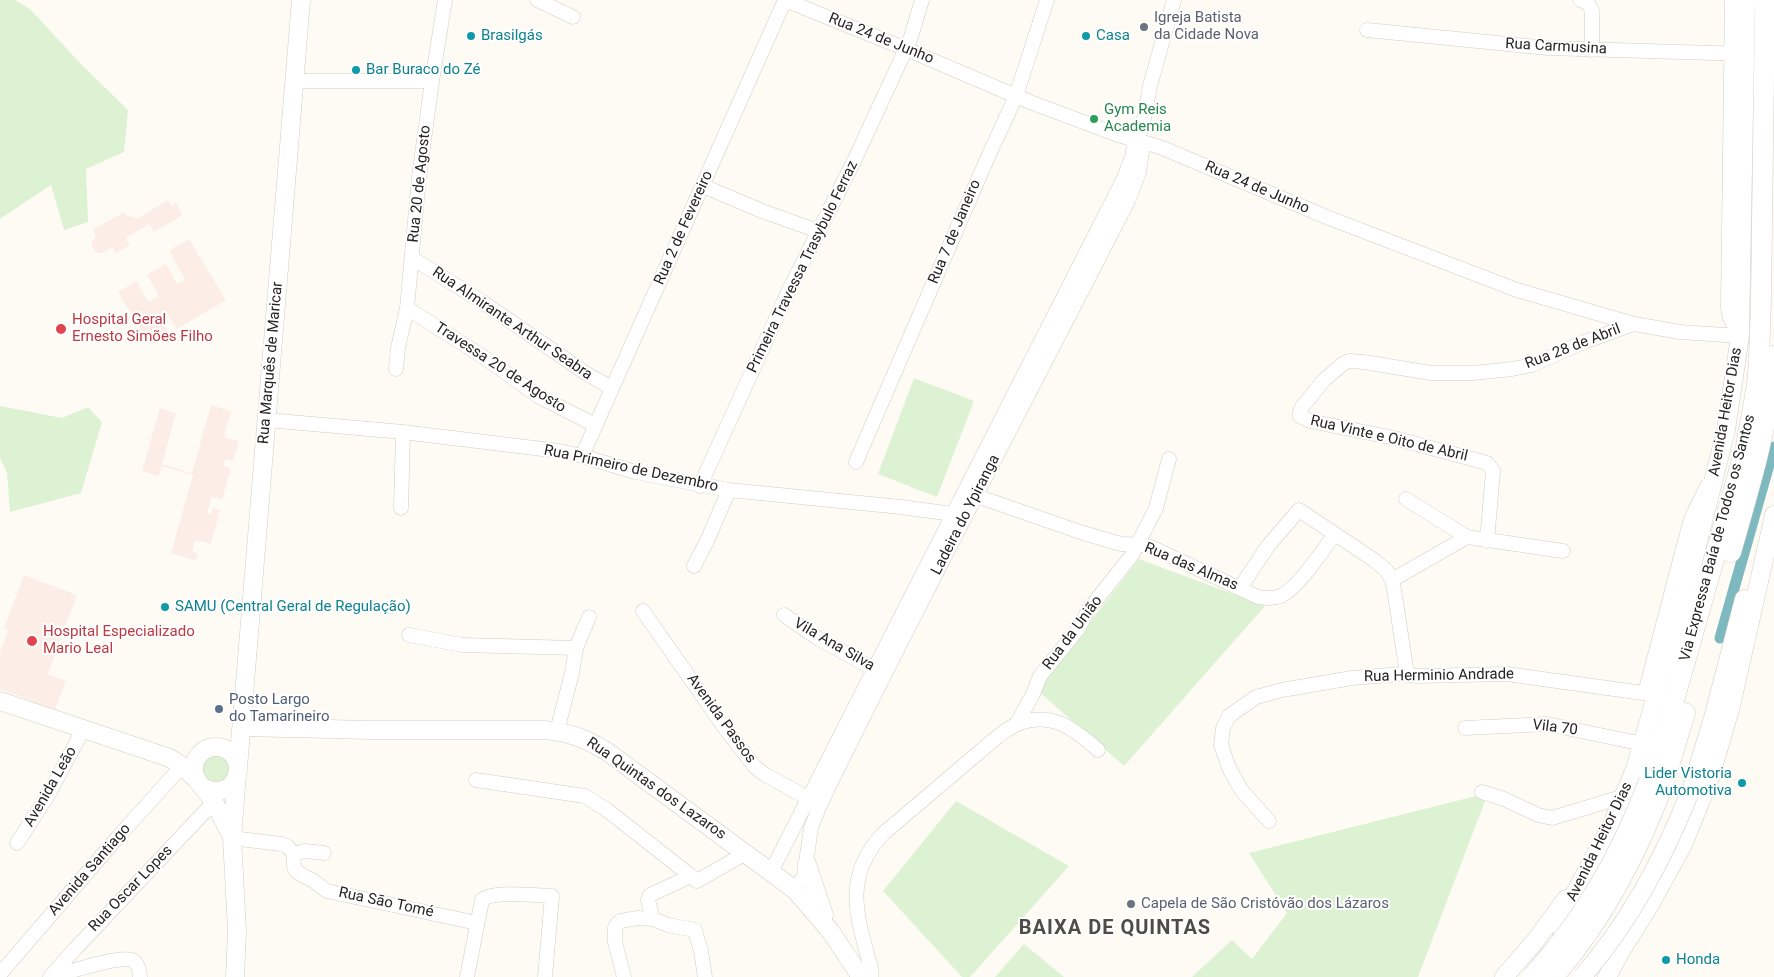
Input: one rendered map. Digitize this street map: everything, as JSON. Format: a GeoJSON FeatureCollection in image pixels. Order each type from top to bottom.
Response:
{"type":"FeatureCollection","features":[{"type":"Feature","properties":{"kind":"highway","name":"Via Expressa Baía de Todos os Santos"},"geometry":{"type":"LineString","coordinates":[[1553,977],[1584,938],[1617,887],[1647,828],[1664,736],[1743,455],[1757,385],[1761,298],[1765,0]]}},
{"type":"Feature","properties":{"kind":"highway","name":"Via Expressa Baía de Todos os Santos"},"geometry":{"type":"LineString","coordinates":[[1532,977],[1572,930],[1603,880],[1678,740],[1760,450],[1770,386],[1774,338]]}},
{"type":"Feature","properties":{"kind":"main road","name":"Rua Marquês de Maricar"},"geometry":{"type":"LineString","coordinates":[[235,977],[238,771],[300,0]]}},
{"type":"Feature","properties":{"kind":"main road","name":"Avenida Heitor Dias"},"geometry":{"type":"LineString","coordinates":[[1559,977],[1564,918],[1568,906],[1612,824],[1643,744],[1651,694],[1720,459],[1732,400],[1740,336],[1739,54],[1746,0]]}},
{"type":"Feature","properties":{"kind":"main road"},"geometry":{"type":"LineString","coordinates":[[1582,977],[1623,924],[1643,893],[1675,831],[1692,787],[1713,718],[1750,576],[1774,510]]}},
{"type":"Feature","properties":{"kind":"main road"},"geometry":{"type":"LineString","coordinates":[[1607,977],[1680,852],[1710,778],[1731,706],[1774,515]]}},
{"type":"Feature","properties":{"kind":"main road"},"geometry":{"type":"LineString","coordinates":[[0,701],[176,762],[198,782],[214,802],[238,839]]}},
{"type":"Feature","properties":{"kind":"main road","name":"Rua Quintas dos Lazaros"},"geometry":{"type":"LineString","coordinates":[[242,726],[371,730],[557,731],[576,735],[595,744],[795,890],[831,932],[861,977]]}},
{"type":"Feature","properties":{"kind":"main road"},"geometry":{"type":"LineString","coordinates":[[176,762],[211,747],[219,747],[230,752],[234,756],[238,771],[235,780],[225,789],[212,791],[198,782],[194,774],[195,761],[198,755],[211,747],[242,726]]}},
{"type":"Feature","properties":{"kind":"main road"},"geometry":{"type":"LineString","coordinates":[[807,864],[817,897],[831,932]]}},
{"type":"Feature","properties":{"kind":"main road"},"geometry":{"type":"LineString","coordinates":[[1504,977],[1536,940],[1582,877]]}},
{"type":"Feature","properties":{"kind":"main road"},"geometry":{"type":"LineString","coordinates":[[1561,952],[1574,964],[1583,967],[1594,967],[1608,961],[1621,951]]}},
{"type":"Feature","properties":{"kind":"street","name":"Rua 20 de Agosto"},"geometry":{"type":"LineString","coordinates":[[396,369],[398,348],[407,308],[419,177],[432,81],[446,0]]}},
{"type":"Feature","properties":{"kind":"street"},"geometry":{"type":"LineString","coordinates":[[536,0],[573,17]]}},
{"type":"Feature","properties":{"kind":"street","name":"Primeira Travessa Trasybulo Ferraz"},"geometry":{"type":"LineString","coordinates":[[700,486],[818,231],[854,162],[906,48],[922,0]]}},
{"type":"Feature","properties":{"kind":"street","name":"Rua 7 de Janeiro"},"geometry":{"type":"LineString","coordinates":[[856,462],[983,167],[1016,96],[1047,0]]}},
{"type":"Feature","properties":{"kind":"street","name":"Ladeira do Ypiranga"},"geometry":{"type":"LineString","coordinates":[[771,872],[814,802],[1129,183],[1138,172],[1140,137],[1150,86],[1174,0]]}},
{"type":"Feature","properties":{"kind":"street"},"geometry":{"type":"LineString","coordinates":[[1582,0],[1588,3],[1592,11],[1592,50]]}},
{"type":"Feature","properties":{"kind":"street"},"geometry":{"type":"LineString","coordinates":[[1732,0],[1739,54]]}},
{"type":"Feature","properties":{"kind":"street","name":"Rua 24 de Junho"},"geometry":{"type":"LineString","coordinates":[[791,1],[1016,96],[1140,137],[1329,218],[1516,290],[1634,324],[1680,332],[1740,336]]}},
{"type":"Feature","properties":{"kind":"street","name":"Rua 2 de Fevereiro"},"geometry":{"type":"LineString","coordinates":[[582,456],[703,186],[791,1]]}},
{"type":"Feature","properties":{"kind":"street","name":"Rua Carmusina"},"geometry":{"type":"LineString","coordinates":[[1367,30],[1592,50],[1739,54]]}},
{"type":"Feature","properties":{"kind":"street"},"geometry":{"type":"LineString","coordinates":[[294,81],[432,81]]}},
{"type":"Feature","properties":{"kind":"street"},"geometry":{"type":"LineString","coordinates":[[703,186],[818,231]]}},
{"type":"Feature","properties":{"kind":"street","name":"Rua Almirante Arthur Seabra"},"geometry":{"type":"LineString","coordinates":[[412,258],[480,301],[587,374],[612,388]]}},
{"type":"Feature","properties":{"kind":"street","name":"Travessa 20 de Agosto"},"geometry":{"type":"LineString","coordinates":[[407,308],[488,360],[538,396],[595,425]]}},
{"type":"Feature","properties":{"kind":"street","name":"Rua 28 de Abril"},"geometry":{"type":"LineString","coordinates":[[1300,416],[1302,407],[1324,380],[1349,361],[1438,374],[1512,369],[1532,365],[1584,342],[1634,324]]}},
{"type":"Feature","properties":{"kind":"street","name":"Rua Vinte e Oito de Abril"},"geometry":{"type":"LineString","coordinates":[[1300,416],[1315,423],[1394,438],[1488,463],[1493,471],[1487,541]]}},
{"type":"Feature","properties":{"kind":"street","name":"Rua Primeiro de Dezembro"},"geometry":{"type":"LineString","coordinates":[[267,420],[403,432],[559,451],[635,472],[700,486],[902,507],[959,515]]}},
{"type":"Feature","properties":{"kind":"street"},"geometry":{"type":"LineString","coordinates":[[401,508],[403,432]]}},
{"type":"Feature","properties":{"kind":"street","name":"Rua da União"},"geometry":{"type":"LineString","coordinates":[[1016,725],[1034,694],[1040,676],[1078,628],[1089,609],[1128,563],[1156,508],[1169,459]]}},
{"type":"Feature","properties":{"kind":"street"},"geometry":{"type":"LineString","coordinates":[[694,566],[730,490]]}},
{"type":"Feature","properties":{"kind":"street","name":"Rua das Almas"},"geometry":{"type":"LineString","coordinates":[[970,494],[1082,533],[1121,544],[1151,547],[1258,597],[1265,598],[1279,597],[1287,593],[1297,583],[1334,534]]}},
{"type":"Feature","properties":{"kind":"street"},"geometry":{"type":"LineString","coordinates":[[1406,499],[1467,537],[1563,550]]}},
{"type":"Feature","properties":{"kind":"street"},"geometry":{"type":"LineString","coordinates":[[1240,588],[1268,546],[1299,510],[1386,570],[1392,580],[1407,674]]}},
{"type":"Feature","properties":{"kind":"street"},"geometry":{"type":"LineString","coordinates":[[1392,580],[1467,537]]}},
{"type":"Feature","properties":{"kind":"street","name":"Avenida Passos"},"geometry":{"type":"LineString","coordinates":[[643,611],[724,727],[755,767],[814,802]]}},
{"type":"Feature","properties":{"kind":"street","name":"Vila Ana Silva"},"geometry":{"type":"LineString","coordinates":[[784,615],[819,639],[880,672]]}},
{"type":"Feature","properties":{"kind":"street"},"geometry":{"type":"LineString","coordinates":[[557,731],[572,673],[576,648],[589,617]]}},
{"type":"Feature","properties":{"kind":"street"},"geometry":{"type":"LineString","coordinates":[[409,635],[469,645],[576,648]]}},
{"type":"Feature","properties":{"kind":"street","name":"Rua Herminio Andrade"},"geometry":{"type":"LineString","coordinates":[[1269,821],[1242,790],[1223,755],[1221,736],[1230,716],[1256,697],[1268,692],[1352,678],[1407,674],[1417,676],[1514,674],[1651,694]]}},
{"type":"Feature","properties":{"kind":"street"},"geometry":{"type":"LineString","coordinates":[[871,977],[871,968],[857,912],[856,897],[863,861],[872,845],[884,833],[989,743],[1016,725],[1039,720],[1056,721],[1072,729],[1098,750]]}},
{"type":"Feature","properties":{"kind":"street","name":"Vila 70"},"geometry":{"type":"LineString","coordinates":[[1465,728],[1547,724],[1643,744]]}},
{"type":"Feature","properties":{"kind":"street","name":"Avenida Leão"},"geometry":{"type":"LineString","coordinates":[[17,843],[47,797],[83,730]]}},
{"type":"Feature","properties":{"kind":"street","name":"Avenida Santiago"},"geometry":{"type":"LineString","coordinates":[[0,974],[117,838],[176,762]]}},
{"type":"Feature","properties":{"kind":"street"},"geometry":{"type":"LineString","coordinates":[[476,780],[585,796],[607,810],[697,881],[746,853]]}},
{"type":"Feature","properties":{"kind":"street"},"geometry":{"type":"LineString","coordinates":[[1482,792],[1552,818],[1624,796]]}},
{"type":"Feature","properties":{"kind":"street","name":"Rua Oscar Lopes"},"geometry":{"type":"LineString","coordinates":[[51,977],[74,948],[214,802]]}},
{"type":"Feature","properties":{"kind":"street","name":"Ladeira do Ypiranga"},"geometry":{"type":"LineString","coordinates":[[795,890],[804,876],[807,864],[807,847],[814,802]]}},
{"type":"Feature","properties":{"kind":"street"},"geometry":{"type":"LineString","coordinates":[[238,839],[281,844],[287,846],[294,854],[305,851],[324,853]]}},
{"type":"Feature","properties":{"kind":"street","name":"Rua Sāo Tomé"},"geometry":{"type":"LineString","coordinates":[[294,854],[294,869],[298,874],[311,879],[327,891],[477,923]]}},
{"type":"Feature","properties":{"kind":"street"},"geometry":{"type":"LineString","coordinates":[[653,919],[648,900],[650,895],[691,876]]}},
{"type":"Feature","properties":{"kind":"street"},"geometry":{"type":"LineString","coordinates":[[466,977],[482,901],[488,896],[552,896],[544,977]]}},
{"type":"Feature","properties":{"kind":"street"},"geometry":{"type":"LineString","coordinates":[[624,977],[615,942],[614,927],[620,921],[638,918],[653,919],[668,925],[695,930],[706,977]]}},
{"type":"Feature","properties":{"kind":"street"},"geometry":{"type":"LineString","coordinates":[[51,977],[95,965],[128,959],[138,966],[140,977]]}},
{"type":"Feature","properties":{"kind":"shaded area"},"geometry":{"type":"Polygon","coordinates":[[[168,200],[172,206],[176,203],[183,215],[154,232],[149,224],[126,238],[130,245],[116,253],[112,247],[103,253],[98,253],[94,250],[91,245],[96,235],[93,230],[124,212],[127,216],[137,219],[168,200]]]}},
{"type":"Feature","properties":{"kind":"shaded area"},"geometry":{"type":"Polygon","coordinates":[[[189,239],[226,300],[177,329],[165,310],[158,315],[169,333],[150,345],[118,292],[136,281],[149,302],[159,296],[147,275],[166,264],[177,284],[185,279],[169,251],[189,239]]]}},
{"type":"Feature","properties":{"kind":"shaded area"},"geometry":{"type":"Polygon","coordinates":[[[211,405],[231,411],[224,437],[239,441],[233,461],[225,459],[224,466],[231,468],[222,500],[212,497],[207,513],[211,514],[212,508],[220,510],[211,544],[195,540],[192,552],[198,554],[196,561],[171,553],[193,475],[162,466],[159,476],[142,471],[160,408],[176,413],[162,464],[192,473],[211,405]]]}},
{"type":"Feature","properties":{"kind":"shaded area","name":"Hospital Especializado Mario Leal"},"geometry":{"type":"Polygon","coordinates":[[[24,575],[77,595],[48,674],[66,681],[55,710],[0,689],[0,652],[8,630],[4,628],[24,575]]]}},
{"type":"Feature","properties":{"kind":"green space"},"geometry":{"type":"Polygon","coordinates":[[[0,0],[15,0],[30,9],[82,65],[128,110],[124,152],[86,169],[88,222],[64,230],[51,185],[0,219],[0,0]]]}},
{"type":"Feature","properties":{"kind":"green space"},"geometry":{"type":"Polygon","coordinates":[[[914,378],[974,401],[937,497],[878,474],[914,378]]]}},
{"type":"Feature","properties":{"kind":"green space"},"geometry":{"type":"Polygon","coordinates":[[[0,406],[62,418],[88,407],[102,422],[81,493],[10,512],[7,473],[0,458],[0,406]]]}},
{"type":"Feature","properties":{"kind":"green space"},"geometry":{"type":"Polygon","coordinates":[[[1139,559],[1265,606],[1124,766],[1037,690],[1139,559]]]}},
{"type":"Feature","properties":{"kind":"green space"},"geometry":{"type":"Polygon","coordinates":[[[215,753],[221,754],[229,762],[229,774],[221,782],[215,783],[209,782],[201,774],[200,768],[201,762],[209,754],[215,753]]]}},
{"type":"Feature","properties":{"kind":"green space"},"geometry":{"type":"Polygon","coordinates":[[[1488,793],[1418,977],[1192,977],[1232,940],[1252,959],[1287,913],[1249,853],[1488,793]]]}},
{"type":"Feature","properties":{"kind":"green space"},"geometry":{"type":"Polygon","coordinates":[[[956,801],[1069,866],[970,977],[962,977],[883,891],[956,801]]]}},
{"type":"Feature","properties":{"kind":"green space"},"geometry":{"type":"Polygon","coordinates":[[[1024,944],[1064,977],[995,977],[1024,944]]]}},
{"type":"Feature","properties":{"kind":"waterway"},"geometry":{"type":"LineString","coordinates":[[1720,638],[1774,447]]}},
{"type":"Feature","properties":{"kind":"place","name":"Igreja Batista da Cidade Nova"},"geometry":{"type":"Point","coordinates":[1144,27]}},
{"type":"Feature","properties":{"kind":"place","name":"Brasilgás"},"geometry":{"type":"Point","coordinates":[471,36]}},
{"type":"Feature","properties":{"kind":"place","name":"Casa"},"geometry":{"type":"Point","coordinates":[1086,36]}},
{"type":"Feature","properties":{"kind":"place","name":"Bar Buraco do Zé"},"geometry":{"type":"Point","coordinates":[356,70]}},
{"type":"Feature","properties":{"kind":"place","name":"Gym Reis Academia"},"geometry":{"type":"Point","coordinates":[1094,119]}},
{"type":"Feature","properties":{"kind":"place","name":"Hospital Geral Ernesto Simões Filho"},"geometry":{"type":"Point","coordinates":[61,329]}},
{"type":"Feature","properties":{"kind":"place","name":"SAMU (Central Geral de Regulação)"},"geometry":{"type":"Point","coordinates":[165,607]}},
{"type":"Feature","properties":{"kind":"place","name":"Hospital Especializado Mario Leal"},"geometry":{"type":"Point","coordinates":[32,641]}},
{"type":"Feature","properties":{"kind":"place","name":"Posto Largo do Tamarineiro"},"geometry":{"type":"Point","coordinates":[219,709]}},
{"type":"Feature","properties":{"kind":"place","name":"Lider Vistoria Automotiva"},"geometry":{"type":"Point","coordinates":[1742,783]}},
{"type":"Feature","properties":{"kind":"place","name":"Capela de São Cristóvão dos Lázaros"},"geometry":{"type":"Point","coordinates":[1131,904]}},
{"type":"Feature","properties":{"kind":"place","name":"Honda"},"geometry":{"type":"Point","coordinates":[1666,960]}},
{"type":"Feature","properties":{"kind":"district","name":"BAIXA DE QUINTAS"},"geometry":{"type":"Point","coordinates":[1115,929]}}]}
